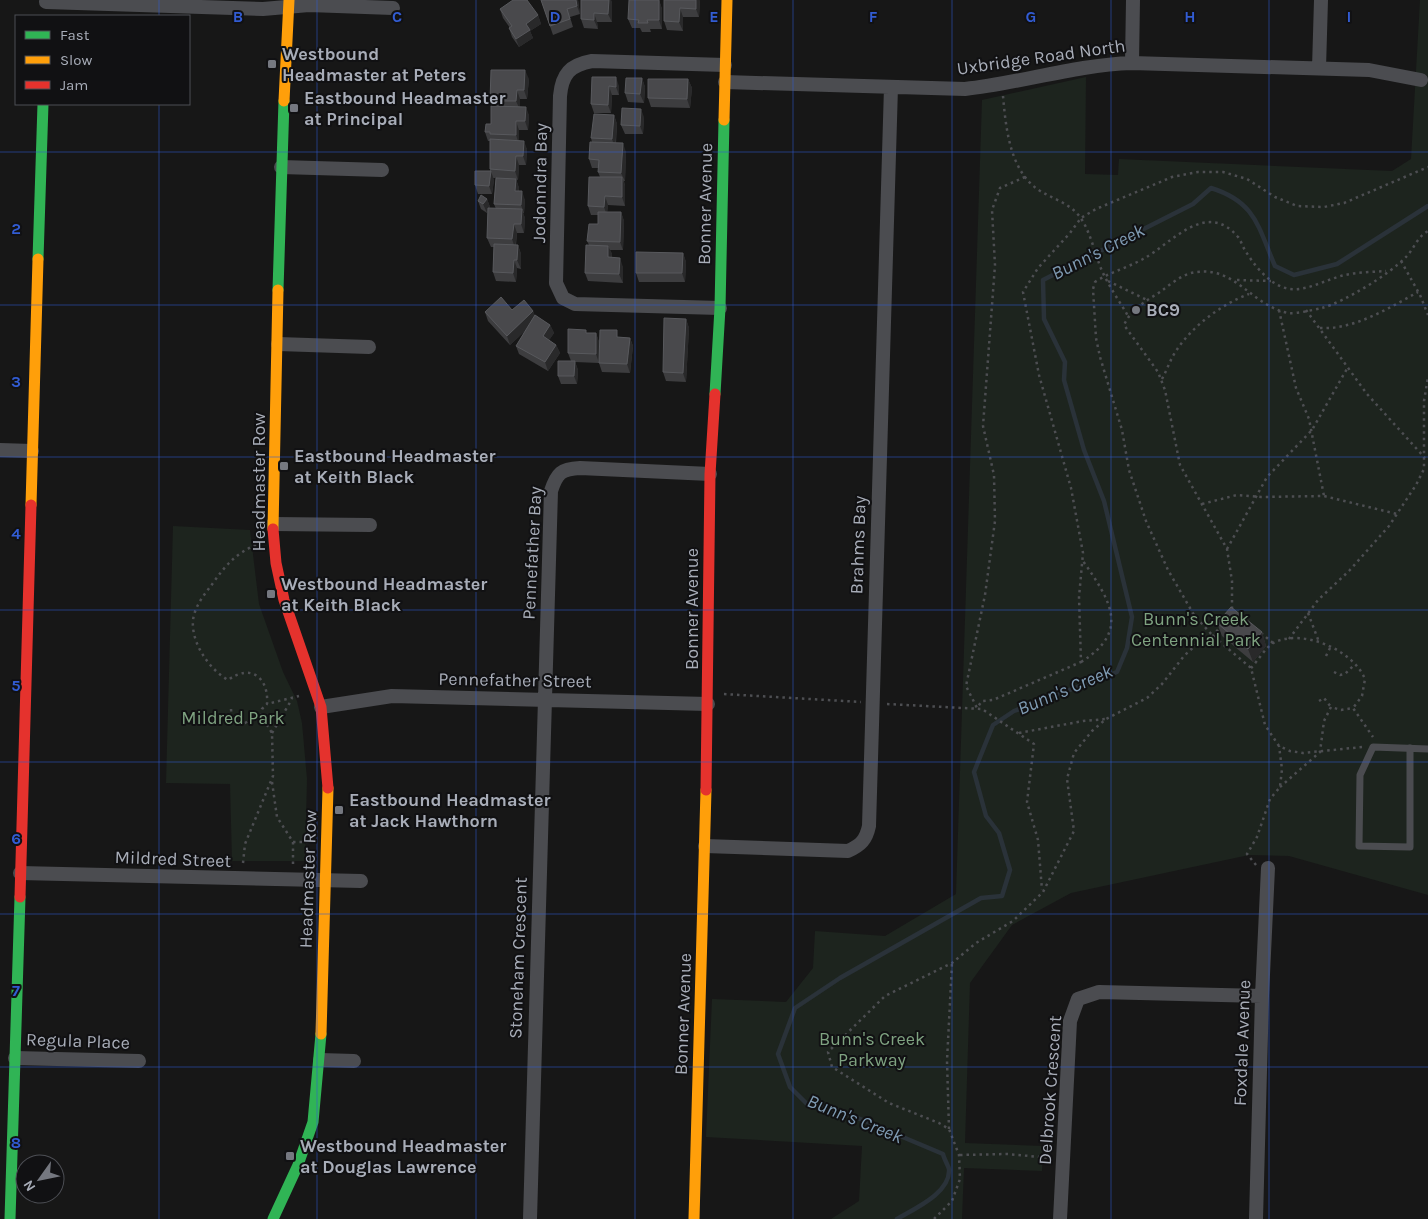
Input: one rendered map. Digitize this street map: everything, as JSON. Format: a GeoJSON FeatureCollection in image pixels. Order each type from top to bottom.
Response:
{"type":"FeatureCollection","features":[{"type":"Feature","properties":{"kind":"street","name":"Bonner Avenue"},"geometry":{"type":"LineString","coordinates":[[694,1219],[705,846],[710,474],[720,308],[727,0]]}},
{"type":"Feature","properties":{"kind":"street"},"geometry":{"type":"LineString","coordinates":[[1132,63],[1133,0]]}},
{"type":"Feature","properties":{"kind":"street"},"geometry":{"type":"LineString","coordinates":[[1319,68],[1321,0]]}},
{"type":"Feature","properties":{"kind":"street"},"geometry":{"type":"LineString","coordinates":[[45,15],[46,1],[263,10],[288,4],[393,8]]}},
{"type":"Feature","properties":{"kind":"street","name":"Headmaster Row"},"geometry":{"type":"LineString","coordinates":[[273,1219],[298,1165],[313,1122],[320,1060],[328,773],[321,707],[284,600],[276,563],[273,524],[281,167],[288,4]]}},
{"type":"Feature","properties":{"kind":"street","name":"Jodonndra Bay"},"geometry":{"type":"LineString","coordinates":[[720,308],[575,304],[563,298],[556,283],[560,96],[562,82],[568,70],[578,64],[592,61],[725,65]]}},
{"type":"Feature","properties":{"kind":"street","name":"Uxbridge Road North"},"geometry":{"type":"LineString","coordinates":[[725,82],[965,89],[1002,85],[1101,64],[1132,63],[1369,70],[1421,80]]}},
{"type":"Feature","properties":{"kind":"street","name":"Brahms Bay"},"geometry":{"type":"LineString","coordinates":[[705,846],[848,851],[860,845],[866,837],[869,826],[891,87]]}},
{"type":"Feature","properties":{"kind":"street"},"geometry":{"type":"LineString","coordinates":[[7,1210],[15,1058],[43,105]]}},
{"type":"Feature","properties":{"kind":"street"},"geometry":{"type":"LineString","coordinates":[[281,167],[382,170]]}},
{"type":"Feature","properties":{"kind":"street"},"geometry":{"type":"LineString","coordinates":[[278,344],[369,347]]}},
{"type":"Feature","properties":{"kind":"street"},"geometry":{"type":"LineString","coordinates":[[0,450],[32,451]]}},
{"type":"Feature","properties":{"kind":"street","name":"Pennefather Bay"},"geometry":{"type":"LineString","coordinates":[[544,699],[551,491],[556,478],[566,469],[580,468],[710,474]]}},
{"type":"Feature","properties":{"kind":"street"},"geometry":{"type":"LineString","coordinates":[[273,524],[370,525]]}},
{"type":"Feature","properties":{"kind":"street","name":"Pennefather Street"},"geometry":{"type":"LineString","coordinates":[[321,707],[392,696],[544,699],[708,699]]}},
{"type":"Feature","properties":{"kind":"street","name":"Stoneham Crescent"},"geometry":{"type":"LineString","coordinates":[[530,1219],[544,699]]}},
{"type":"Feature","properties":{"kind":"street","name":"Foxdale Avenue"},"geometry":{"type":"LineString","coordinates":[[1256,1219],[1262,996],[1268,868]]}},
{"type":"Feature","properties":{"kind":"street","name":"Mildred Street"},"geometry":{"type":"LineString","coordinates":[[20,873],[325,882],[361,881]]}},
{"type":"Feature","properties":{"kind":"street","name":"Delbrook Crescent"},"geometry":{"type":"LineString","coordinates":[[1060,1219],[1070,1021],[1078,999],[1099,992],[1262,996]]}},
{"type":"Feature","properties":{"kind":"street","name":"Regula Place"},"geometry":{"type":"LineString","coordinates":[[15,1058],[139,1061]]}},
{"type":"Feature","properties":{"kind":"street"},"geometry":{"type":"LineString","coordinates":[[320,1060],[354,1061]]}},
{"type":"Feature","properties":{"kind":"lane"},"geometry":{"type":"LineString","coordinates":[[1410,748],[1410,847],[1359,846],[1360,775],[1373,747],[1410,748],[1428,749]]}},
{"type":"Feature","properties":{"kind":"path"},"geometry":{"type":"LineString","coordinates":[[1002,85],[1006,131],[1017,162],[1025,177],[1040,191],[1066,204],[1081,218],[1104,274],[1128,316]]}},
{"type":"Feature","properties":{"kind":"path"},"geometry":{"type":"LineString","coordinates":[[1081,662],[1079,597],[1082,560],[1071,488],[1039,375],[1023,292],[1038,268],[1081,218],[1096,209],[1172,177],[1198,172],[1223,172],[1246,179],[1275,197],[1297,206],[1324,207],[1344,204],[1428,166]]}},
{"type":"Feature","properties":{"kind":"path"},"geometry":{"type":"LineString","coordinates":[[977,708],[966,686],[985,595],[995,521],[994,475],[983,426],[995,265],[992,210],[1000,188],[1025,177]]}},
{"type":"Feature","properties":{"kind":"path"},"geometry":{"type":"LineString","coordinates":[[1353,708],[1373,736],[1373,747],[1303,753],[1290,751],[1280,746],[1265,725],[1251,668],[1213,636],[1194,615],[1168,570],[1146,520],[1129,470],[1122,430],[1096,338],[1093,288],[1095,282],[1104,274],[1143,259],[1186,229],[1201,223],[1213,222],[1227,228],[1238,237],[1255,265],[1283,287],[1304,288],[1344,275],[1387,271]]}},
{"type":"Feature","properties":{"kind":"path"},"geometry":{"type":"LineString","coordinates":[[1232,612],[1232,581],[1227,549],[1180,465],[1162,381],[1158,372],[1124,324],[1128,316],[1147,300],[1184,276],[1197,272],[1222,274],[1235,280],[1249,294],[1267,306],[1290,313],[1345,300],[1406,258],[1422,235],[1428,231]]}},
{"type":"Feature","properties":{"kind":"path"},"geometry":{"type":"LineString","coordinates":[[1400,261],[1418,292],[1428,315]]}},
{"type":"Feature","properties":{"kind":"path"},"geometry":{"type":"LineString","coordinates":[[1235,280],[1273,281]]}},
{"type":"Feature","properties":{"kind":"path"},"geometry":{"type":"LineString","coordinates":[[1108,281],[1147,300]]}},
{"type":"Feature","properties":{"kind":"path"},"geometry":{"type":"LineString","coordinates":[[1319,328],[1330,329],[1354,323],[1418,292]]}},
{"type":"Feature","properties":{"kind":"path"},"geometry":{"type":"LineString","coordinates":[[1162,381],[1176,350],[1197,328],[1215,311],[1249,294]]}},
{"type":"Feature","properties":{"kind":"path"},"geometry":{"type":"LineString","coordinates":[[1279,310],[1296,388],[1310,419],[1324,496]]}},
{"type":"Feature","properties":{"kind":"path"},"geometry":{"type":"LineString","coordinates":[[1306,310],[1367,394],[1425,458]]}},
{"type":"Feature","properties":{"kind":"path"},"geometry":{"type":"LineString","coordinates":[[1227,549],[1267,477],[1312,430],[1348,367]]}},
{"type":"Feature","properties":{"kind":"path"},"geometry":{"type":"LineString","coordinates":[[1289,639],[1318,600],[1349,571],[1389,526],[1416,485],[1424,469],[1424,401],[1428,377]]}},
{"type":"Feature","properties":{"kind":"path"},"geometry":{"type":"LineString","coordinates":[[1202,504],[1237,494],[1256,497],[1324,496],[1396,514]]}},
{"type":"Feature","properties":{"kind":"path"},"geometry":{"type":"LineString","coordinates":[[256,545],[239,552],[219,574],[198,603],[193,619],[193,633],[204,658],[218,674],[228,680],[236,674],[247,671],[256,676],[265,685],[267,704]]}},
{"type":"Feature","properties":{"kind":"path"},"geometry":{"type":"LineString","coordinates":[[977,708],[982,701],[1009,693],[1081,662],[1099,649],[1108,638],[1111,628],[1106,596],[1082,560]]}},
{"type":"Feature","properties":{"kind":"path"},"geometry":{"type":"LineString","coordinates":[[1308,613],[1320,643]]}},
{"type":"Feature","properties":{"kind":"path"},"geometry":{"type":"LineString","coordinates":[[949,1129],[939,1123],[889,1103],[832,1067],[828,1052],[885,996],[952,963],[976,943],[1013,920],[1043,892],[1074,831],[1067,779],[1074,752],[1092,731],[1106,719],[1147,698],[1162,684],[1184,656],[1200,641],[1213,636],[1222,624]]}},
{"type":"Feature","properties":{"kind":"path"},"geometry":{"type":"LineString","coordinates":[[1260,632],[1274,643]]}},
{"type":"Feature","properties":{"kind":"path"},"geometry":{"type":"LineString","coordinates":[[1251,668],[1274,643],[1289,639],[1320,643],[1338,648],[1362,673],[1365,687],[1362,696],[1353,708],[1341,710],[1331,707],[1324,698],[1319,701]]}},
{"type":"Feature","properties":{"kind":"path"},"geometry":{"type":"LineString","coordinates":[[1326,656],[1331,646]]}},
{"type":"Feature","properties":{"kind":"path"},"geometry":{"type":"LineString","coordinates":[[1334,672],[1340,676],[1345,674],[1355,664]]}},
{"type":"Feature","properties":{"kind":"path"},"geometry":{"type":"LineString","coordinates":[[272,733],[262,718],[262,709],[267,704],[299,696]]}},
{"type":"Feature","properties":{"kind":"path"},"geometry":{"type":"LineString","coordinates":[[293,698],[272,733],[272,781],[276,817],[293,842],[293,864]]}},
{"type":"Feature","properties":{"kind":"path"},"geometry":{"type":"LineString","coordinates":[[708,699],[873,703],[982,709],[1034,744],[1027,802],[1038,840],[1043,892]]}},
{"type":"Feature","properties":{"kind":"path"},"geometry":{"type":"LineString","coordinates":[[1268,883],[1247,854],[1257,837],[1270,800],[1280,787],[1320,752],[1324,721],[1331,707]]}},
{"type":"Feature","properties":{"kind":"path"},"geometry":{"type":"LineString","coordinates":[[231,709],[232,722],[245,723],[255,717],[258,720],[262,718]]}},
{"type":"Feature","properties":{"kind":"path"},"geometry":{"type":"LineString","coordinates":[[1019,733],[1083,721],[1106,719]]}},
{"type":"Feature","properties":{"kind":"path"},"geometry":{"type":"LineString","coordinates":[[1280,746],[1282,768],[1280,787]]}},
{"type":"Feature","properties":{"kind":"path"},"geometry":{"type":"LineString","coordinates":[[243,863],[245,844],[272,781]]}},
{"type":"Feature","properties":{"kind":"path"},"geometry":{"type":"LineString","coordinates":[[934,1219],[952,1201],[960,1179],[959,1155],[949,1129],[947,1061],[952,963]]}},
{"type":"Feature","properties":{"kind":"path"},"geometry":{"type":"LineString","coordinates":[[959,1155],[1007,1154],[1063,1159]]}},
{"type":"Feature","properties":{"kind":"green space","name":"Bunn's Creek Centennial Park"},"geometry":{"type":"Polygon","coordinates":[[[1420,0],[1428,0],[1428,895],[1289,856],[1249,855],[1071,893],[1012,925],[970,983],[965,1143],[1043,1146],[1042,1171],[964,1168],[962,1219],[831,1219],[859,1201],[862,1146],[706,1137],[712,999],[786,1002],[813,968],[815,931],[885,936],[956,894],[982,100],[1086,77],[1085,174],[1118,175],[1119,159],[1392,171],[1411,159],[1420,0]]]}},
{"type":"Feature","properties":{"kind":"green space","name":"Mildred Park"},"geometry":{"type":"Polygon","coordinates":[[[173,526],[250,530],[259,604],[283,672],[297,701],[302,723],[307,779],[305,861],[232,861],[230,784],[166,783],[173,526]]]}},
{"type":"Feature","properties":{"kind":"building"},"geometry":{"type":"Polygon","coordinates":[[[513,0],[527,0],[538,15],[526,24],[530,30],[516,39],[509,28],[512,26],[500,9],[513,0]]]}},
{"type":"Feature","properties":{"kind":"building"},"geometry":{"type":"Polygon","coordinates":[[[541,0],[576,0],[577,6],[567,9],[570,19],[550,26],[541,0]]]}},
{"type":"Feature","properties":{"kind":"building"},"geometry":{"type":"Polygon","coordinates":[[[581,0],[609,0],[608,14],[594,13],[594,20],[581,19],[581,0]]]}},
{"type":"Feature","properties":{"kind":"building"},"geometry":{"type":"Polygon","coordinates":[[[629,0],[659,0],[659,20],[647,20],[648,23],[638,23],[639,20],[628,19],[629,0]]]}},
{"type":"Feature","properties":{"kind":"building"},"geometry":{"type":"Polygon","coordinates":[[[664,0],[696,0],[696,9],[680,8],[679,22],[664,21],[664,0]]]}},
{"type":"Feature","properties":{"kind":"building"},"geometry":{"type":"Polygon","coordinates":[[[491,70],[525,70],[524,90],[517,90],[516,101],[490,101],[491,70]]]}},
{"type":"Feature","properties":{"kind":"building"},"geometry":{"type":"Polygon","coordinates":[[[592,77],[616,77],[616,87],[609,86],[608,105],[591,104],[592,77]]]}},
{"type":"Feature","properties":{"kind":"building"},"geometry":{"type":"Polygon","coordinates":[[[626,78],[642,78],[640,94],[625,93],[626,78]]]}},
{"type":"Feature","properties":{"kind":"building"},"geometry":{"type":"Polygon","coordinates":[[[648,79],[688,79],[687,99],[648,98],[648,79]]]}},
{"type":"Feature","properties":{"kind":"building"},"geometry":{"type":"Polygon","coordinates":[[[491,106],[526,107],[525,121],[516,121],[516,135],[490,134],[490,132],[485,132],[486,124],[491,124],[491,106]]]}},
{"type":"Feature","properties":{"kind":"building"},"geometry":{"type":"Polygon","coordinates":[[[622,108],[641,109],[640,126],[621,125],[622,108]]]}},
{"type":"Feature","properties":{"kind":"building"},"geometry":{"type":"Polygon","coordinates":[[[594,114],[614,115],[612,139],[591,138],[594,114]]]}},
{"type":"Feature","properties":{"kind":"building"},"geometry":{"type":"Polygon","coordinates":[[[490,139],[524,141],[523,156],[516,156],[515,171],[490,169],[490,139]]]}},
{"type":"Feature","properties":{"kind":"building"},"geometry":{"type":"Polygon","coordinates":[[[590,142],[623,143],[621,173],[598,172],[599,160],[589,159],[590,142]]]}},
{"type":"Feature","properties":{"kind":"building"},"geometry":{"type":"Polygon","coordinates":[[[475,171],[491,171],[489,186],[475,185],[475,171]]]}},
{"type":"Feature","properties":{"kind":"building"},"geometry":{"type":"Polygon","coordinates":[[[589,177],[622,177],[622,197],[605,196],[604,207],[588,206],[589,177]]]}},
{"type":"Feature","properties":{"kind":"building"},"geometry":{"type":"Polygon","coordinates":[[[496,178],[516,179],[515,191],[522,191],[521,205],[494,204],[496,178]]]}},
{"type":"Feature","properties":{"kind":"building"},"geometry":{"type":"Polygon","coordinates":[[[481,195],[487,199],[483,204],[478,201],[481,195]]]}},
{"type":"Feature","properties":{"kind":"building"},"geometry":{"type":"Polygon","coordinates":[[[488,208],[522,209],[521,224],[514,224],[512,239],[487,238],[488,208]]]}},
{"type":"Feature","properties":{"kind":"building"},"geometry":{"type":"Polygon","coordinates":[[[598,212],[621,212],[620,242],[587,241],[589,224],[598,224],[598,212]]]}},
{"type":"Feature","properties":{"kind":"building"},"geometry":{"type":"Polygon","coordinates":[[[494,244],[518,245],[517,260],[514,260],[513,273],[493,272],[494,244]]]}},
{"type":"Feature","properties":{"kind":"building"},"geometry":{"type":"Polygon","coordinates":[[[586,245],[608,246],[608,257],[620,258],[619,274],[585,273],[586,245]]]}},
{"type":"Feature","properties":{"kind":"building"},"geometry":{"type":"Polygon","coordinates":[[[636,252],[683,253],[682,273],[636,273],[636,252]]]}},
{"type":"Feature","properties":{"kind":"building"},"geometry":{"type":"Polygon","coordinates":[[[501,297],[512,310],[524,300],[533,311],[507,336],[485,312],[501,297]]]}},
{"type":"Feature","properties":{"kind":"building"},"geometry":{"type":"Polygon","coordinates":[[[535,315],[550,325],[543,336],[556,345],[545,362],[516,346],[535,315]]]}},
{"type":"Feature","properties":{"kind":"building"},"geometry":{"type":"Polygon","coordinates":[[[664,318],[686,319],[683,373],[663,372],[664,318]]]}},
{"type":"Feature","properties":{"kind":"building"},"geometry":{"type":"Polygon","coordinates":[[[568,329],[586,330],[586,333],[596,333],[596,354],[568,353],[568,329]]]}},
{"type":"Feature","properties":{"kind":"building"},"geometry":{"type":"Polygon","coordinates":[[[600,330],[617,330],[617,337],[630,338],[627,364],[599,363],[600,330]]]}},
{"type":"Feature","properties":{"kind":"building"},"geometry":{"type":"Polygon","coordinates":[[[558,361],[575,361],[574,376],[558,376],[558,361]]]}},
{"type":"Feature","properties":{"kind":"building"},"geometry":{"type":"Polygon","coordinates":[[[1231,607],[1262,632],[1248,649],[1217,623],[1231,607]]]}},
{"type":"Feature","properties":{"kind":"waterway","name":"Bunn's Creek"},"geometry":{"type":"LineString","coordinates":[[897,1219],[930,1199],[944,1186],[948,1178],[949,1169],[943,1154],[841,1111],[807,1104],[790,1087],[778,1054],[795,1008],[840,978],[981,898],[1002,896],[1010,870],[999,833],[986,816],[974,772],[993,725],[1014,711],[1117,672],[1127,648],[1132,617],[1104,501],[1084,450],[1064,380],[1065,362],[1044,319],[1043,280],[1193,204],[1211,188],[1226,194],[1247,209],[1259,228],[1275,266],[1294,275],[1337,264],[1428,206]]}},
{"type":"Feature","properties":{"kind":"traffic: fast"},"geometry":{"type":"LineString","coordinates":[[278,290],[284,101]]}},
{"type":"Feature","properties":{"kind":"traffic: fast"},"geometry":{"type":"LineString","coordinates":[[38,259],[43,105]]}},
{"type":"Feature","properties":{"kind":"traffic: fast"},"geometry":{"type":"LineString","coordinates":[[715,394],[720,308],[724,120]]}},
{"type":"Feature","properties":{"kind":"traffic: fast"},"geometry":{"type":"LineString","coordinates":[[10,1219],[20,897]]}},
{"type":"Feature","properties":{"kind":"traffic: fast"},"geometry":{"type":"LineString","coordinates":[[273,1219],[298,1165],[313,1122],[321,1034]]}},
{"type":"Feature","properties":{"kind":"traffic: slow"},"geometry":{"type":"LineString","coordinates":[[284,101],[289,0]]}},
{"type":"Feature","properties":{"kind":"traffic: slow"},"geometry":{"type":"LineString","coordinates":[[724,120],[727,0]]}},
{"type":"Feature","properties":{"kind":"traffic: slow"},"geometry":{"type":"LineString","coordinates":[[31,505],[38,259]]}},
{"type":"Feature","properties":{"kind":"traffic: slow"},"geometry":{"type":"LineString","coordinates":[[273,529],[278,290]]}},
{"type":"Feature","properties":{"kind":"traffic: slow"},"geometry":{"type":"LineString","coordinates":[[321,1034],[328,788]]}},
{"type":"Feature","properties":{"kind":"traffic: slow"},"geometry":{"type":"LineString","coordinates":[[694,1219],[706,790]]}},
{"type":"Feature","properties":{"kind":"traffic: jam"},"geometry":{"type":"LineString","coordinates":[[706,790],[710,474],[715,394]]}},
{"type":"Feature","properties":{"kind":"traffic: jam"},"geometry":{"type":"LineString","coordinates":[[20,897],[31,505]]}},
{"type":"Feature","properties":{"kind":"traffic: jam"},"geometry":{"type":"LineString","coordinates":[[273,529],[276,563],[284,600],[321,707],[328,788]]}},
{"type":"Feature","properties":{"kind":"place","name":"Westbound Headmaster at Peters"},"geometry":{"type":"Point","coordinates":[272,64]}},
{"type":"Feature","properties":{"kind":"place","name":"Eastbound Headmaster at Principal"},"geometry":{"type":"Point","coordinates":[294,108]}},
{"type":"Feature","properties":{"kind":"place","name":"BC9"},"geometry":{"type":"Point","coordinates":[1136,310]}},
{"type":"Feature","properties":{"kind":"place","name":"Eastbound Headmaster at Keith Black"},"geometry":{"type":"Point","coordinates":[284,466]}},
{"type":"Feature","properties":{"kind":"place","name":"Westbound Headmaster at Keith Black"},"geometry":{"type":"Point","coordinates":[271,594]}},
{"type":"Feature","properties":{"kind":"place","name":"Eastbound Headmaster at Jack Hawthorn"},"geometry":{"type":"Point","coordinates":[339,810]}},
{"type":"Feature","properties":{"kind":"place","name":"Westbound Headmaster at Douglas Lawrence"},"geometry":{"type":"Point","coordinates":[290,1156]}},
{"type":"Feature","properties":{"kind":"park label","name":"Bunn's Creek Parkway"},"geometry":{"type":"Point","coordinates":[872,1049]}}]}
